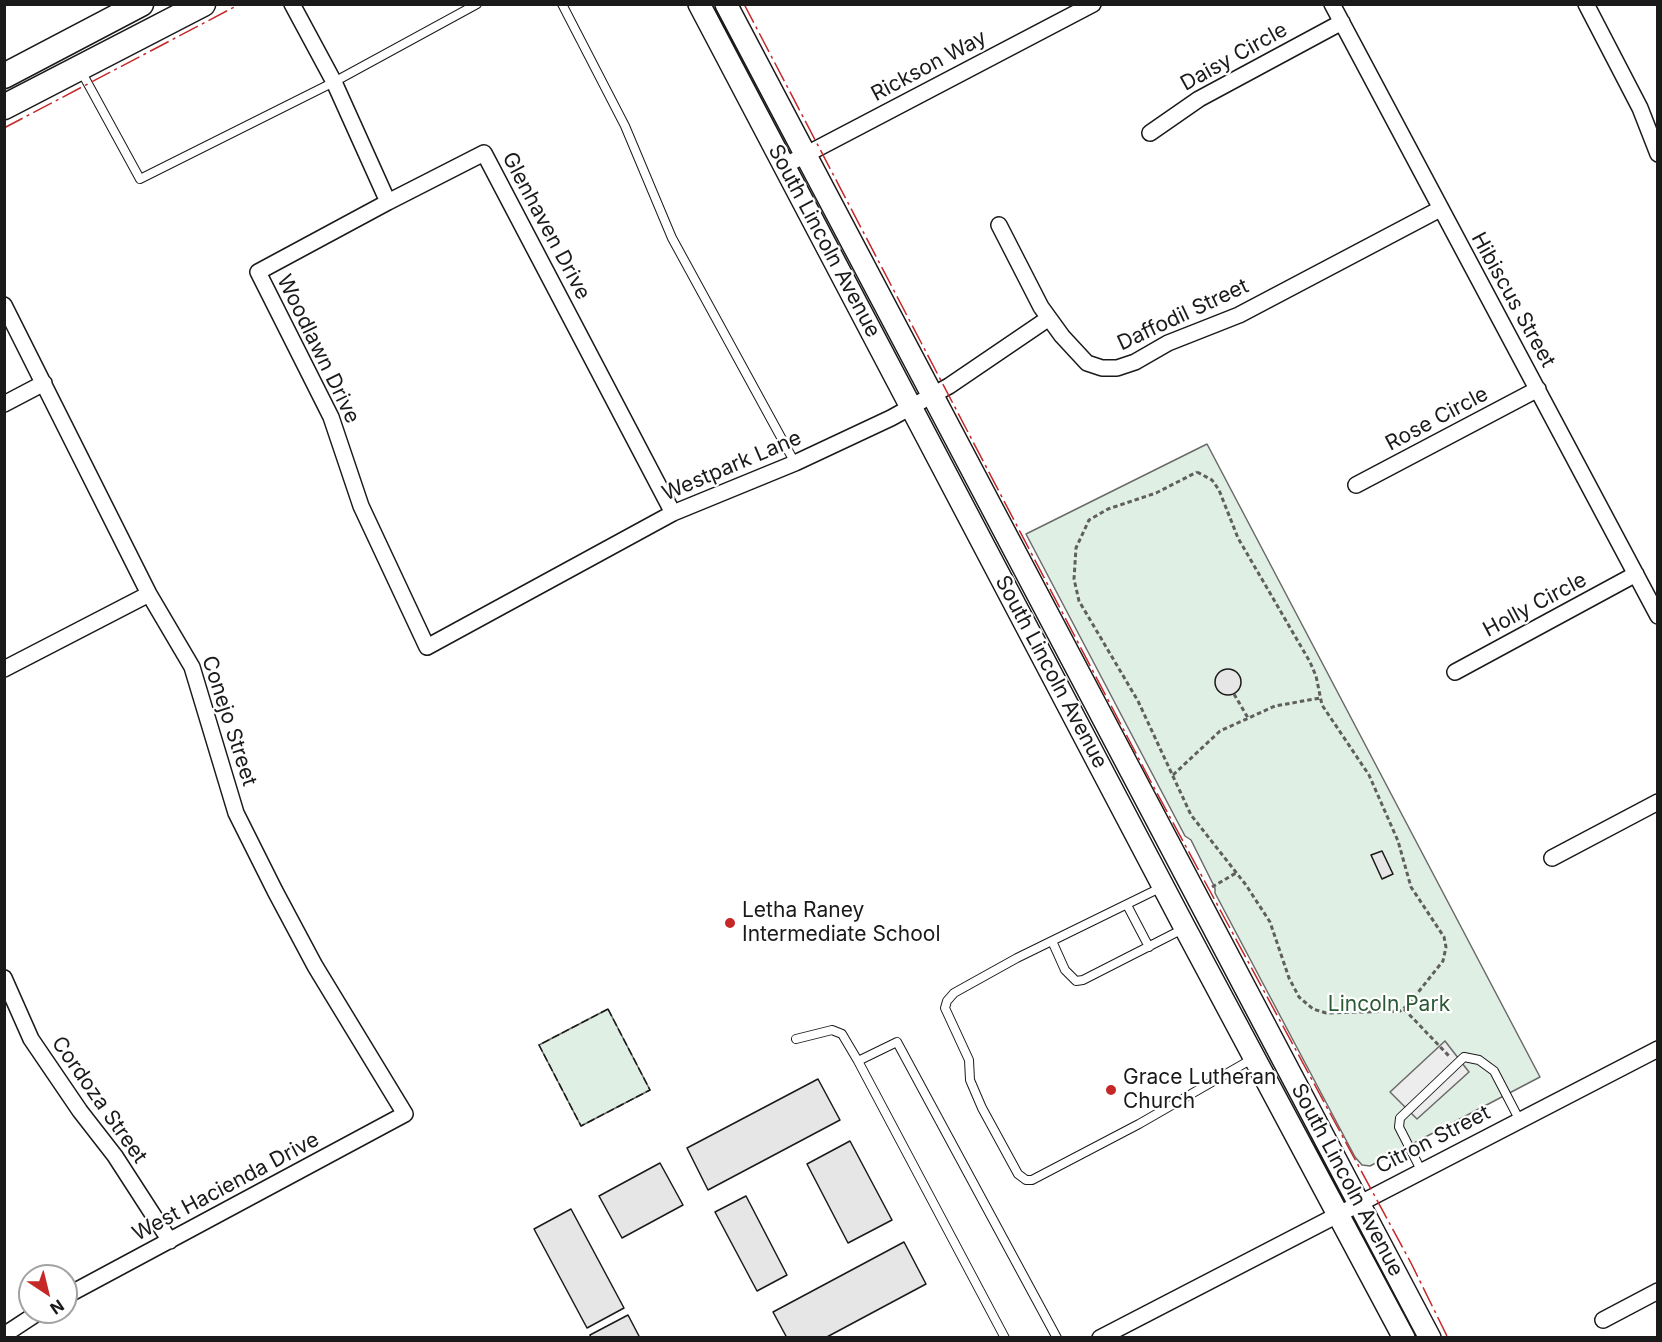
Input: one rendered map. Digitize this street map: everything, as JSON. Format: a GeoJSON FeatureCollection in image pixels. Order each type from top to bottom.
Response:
{"type":"FeatureCollection","features":[{"type":"Feature","properties":{"kind":"main road"},"geometry":{"type":"LineString","coordinates":[[4,76],[141,4]]}},
{"type":"Feature","properties":{"kind":"main road"},"geometry":{"type":"LineString","coordinates":[[4,107],[203,4]]}},
{"type":"Feature","properties":{"kind":"main road","name":"South Lincoln Avenue"},"geometry":{"type":"LineString","coordinates":[[699,4],[1185,928],[1404,1338]]}},
{"type":"Feature","properties":{"kind":"main road","name":"South Lincoln Avenue"},"geometry":{"type":"LineString","coordinates":[[726,4],[1223,950],[1430,1338]]}},
{"type":"Feature","properties":{"kind":"street"},"geometry":{"type":"LineString","coordinates":[[292,4],[334,82],[388,202]]}},
{"type":"Feature","properties":{"kind":"street","name":"Rickson Way"},"geometry":{"type":"LineString","coordinates":[[784,166],[1093,4]]}},
{"type":"Feature","properties":{"kind":"street","name":"Hibiscus Street"},"geometry":{"type":"LineString","coordinates":[[1332,4],[1658,616]]}},
{"type":"Feature","properties":{"kind":"street"},"geometry":{"type":"LineString","coordinates":[[1586,4],[1640,108],[1658,154]]}},
{"type":"Feature","properties":{"kind":"street","name":"Daisy Circle"},"geometry":{"type":"LineString","coordinates":[[1150,133],[1199,99],[1342,22]]}},
{"type":"Feature","properties":{"kind":"street","name":"Glenhaven Drive"},"geometry":{"type":"LineString","coordinates":[[388,202],[484,153],[673,513]]}},
{"type":"Feature","properties":{"kind":"street","name":"Woodlawn Drive"},"geometry":{"type":"LineString","coordinates":[[388,202],[258,272],[331,417],[361,506],[427,647]]}},
{"type":"Feature","properties":{"kind":"street","name":"Daffodil Street"},"geometry":{"type":"LineString","coordinates":[[999,225],[1049,318],[1087,363],[1102,368],[1118,368],[1135,362],[1168,343],[1239,315],[1440,209]]}},
{"type":"Feature","properties":{"kind":"street","name":"Conejo Street"},"geometry":{"type":"LineString","coordinates":[[4,305],[149,594],[192,667],[237,813],[251,842],[315,966],[405,1114]]}},
{"type":"Feature","properties":{"kind":"street","name":"Westpark Lane"},"geometry":{"type":"LineString","coordinates":[[427,647],[673,513],[795,463],[912,407],[1049,318]]}},
{"type":"Feature","properties":{"kind":"street"},"geometry":{"type":"LineString","coordinates":[[4,404],[44,383]]}},
{"type":"Feature","properties":{"kind":"street","name":"Rose Circle"},"geometry":{"type":"LineString","coordinates":[[1356,485],[1538,389]]}},
{"type":"Feature","properties":{"kind":"street","name":"Holly Circle"},"geometry":{"type":"LineString","coordinates":[[1455,672],[1636,574]]}},
{"type":"Feature","properties":{"kind":"street"},"geometry":{"type":"LineString","coordinates":[[4,669],[149,594]]}},
{"type":"Feature","properties":{"kind":"street"},"geometry":{"type":"LineString","coordinates":[[1552,858],[1658,802]]}},
{"type":"Feature","properties":{"kind":"street","name":"Cordoza Street"},"geometry":{"type":"LineString","coordinates":[[4,978],[31,1040],[80,1111],[115,1156],[170,1241]]}},
{"type":"Feature","properties":{"kind":"street","name":"Citron Street"},"geometry":{"type":"LineString","coordinates":[[1100,1338],[1658,1049]]}},
{"type":"Feature","properties":{"kind":"street","name":"West Hacienda Drive"},"geometry":{"type":"LineString","coordinates":[[78,1290],[405,1114]]}},
{"type":"Feature","properties":{"kind":"street"},"geometry":{"type":"LineString","coordinates":[[1603,1320],[1658,1291]]}},
{"type":"Feature","properties":{"kind":"street"},"geometry":{"type":"LineString","coordinates":[[4,1335],[21,1324]]}},
{"type":"Feature","properties":{"kind":"lane"},"geometry":{"type":"LineString","coordinates":[[80,68],[140,179],[334,82],[477,4]]}},
{"type":"Feature","properties":{"kind":"lane"},"geometry":{"type":"LineString","coordinates":[[562,4],[625,126],[672,238],[795,463]]}},
{"type":"Feature","properties":{"kind":"lane"},"geometry":{"type":"LineString","coordinates":[[1163,886],[1052,940],[954,993],[945,1008],[969,1060],[970,1080],[974,1091],[1021,1178],[1032,1180],[1139,1124],[1254,1057]]}},
{"type":"Feature","properties":{"kind":"lane"},"geometry":{"type":"LineString","coordinates":[[1127,905],[1149,947]]}},
{"type":"Feature","properties":{"kind":"lane"},"geometry":{"type":"LineString","coordinates":[[1052,940],[1065,970],[1076,981],[1083,980],[1185,928]]}},
{"type":"Feature","properties":{"kind":"lane"},"geometry":{"type":"LineString","coordinates":[[796,1039],[832,1030],[842,1034],[1005,1338]]}},
{"type":"Feature","properties":{"kind":"lane"},"geometry":{"type":"LineString","coordinates":[[858,1061],[897,1042],[1057,1338]]}},
{"type":"Feature","properties":{"kind":"lane"},"geometry":{"type":"LineString","coordinates":[[1421,1170],[1399,1126],[1400,1118],[1464,1057],[1479,1060],[1494,1071],[1519,1119]]}},
{"type":"Feature","properties":{"kind":"path"},"geometry":{"type":"LineString","coordinates":[[1197,472],[1212,480],[1219,490],[1238,538],[1310,662],[1316,676],[1320,698],[1369,775],[1398,841],[1411,887],[1444,937],[1446,947],[1443,961],[1404,1009],[1326,1013],[1313,1008],[1293,987],[1270,922],[1236,873],[1195,822],[1138,701],[1079,601],[1074,579],[1076,548],[1089,520],[1099,513],[1156,493],[1189,474],[1197,472]]}},
{"type":"Feature","properties":{"kind":"path"},"geometry":{"type":"LineString","coordinates":[[1234,694],[1248,718]]}},
{"type":"Feature","properties":{"kind":"path"},"geometry":{"type":"LineString","coordinates":[[1173,775],[1220,731],[1275,706],[1320,698]]}},
{"type":"Feature","properties":{"kind":"path"},"geometry":{"type":"LineString","coordinates":[[1209,888],[1236,873]]}},
{"type":"Feature","properties":{"kind":"path"},"geometry":{"type":"LineString","coordinates":[[1404,1009],[1457,1064]]}},
{"type":"Feature","properties":{"kind":"green space","name":"Lincoln Park"},"geometry":{"type":"Polygon","coordinates":[[[1207,444],[1540,1077],[1370,1166],[1362,1165],[1355,1157],[1215,893],[1215,888],[1191,840],[1185,836],[1026,534],[1207,444]]]}},
{"type":"Feature","properties":{"kind":"green space"},"geometry":{"type":"Polygon","coordinates":[[[608,1009],[650,1090],[581,1126],[539,1045],[608,1009]]]}},
{"type":"Feature","properties":{"kind":"shaded area"},"geometry":{"type":"Polygon","coordinates":[[[1445,1041],[1469,1072],[1417,1119],[1390,1092],[1445,1041]]]}},
{"type":"Feature","properties":{"kind":"building"},"geometry":{"type":"Polygon","coordinates":[[[1228,669],[1237,673],[1241,682],[1237,691],[1228,695],[1219,691],[1215,682],[1219,673],[1228,669]]]}},
{"type":"Feature","properties":{"kind":"building"},"geometry":{"type":"Polygon","coordinates":[[[1382,851],[1393,874],[1382,879],[1371,855],[1382,851]]]}},
{"type":"Feature","properties":{"kind":"building"},"geometry":{"type":"Polygon","coordinates":[[[818,1079],[840,1120],[708,1190],[687,1148],[818,1079]]]}},
{"type":"Feature","properties":{"kind":"building"},"geometry":{"type":"Polygon","coordinates":[[[850,1141],[892,1220],[848,1243],[807,1164],[850,1141]]]}},
{"type":"Feature","properties":{"kind":"building"},"geometry":{"type":"Polygon","coordinates":[[[660,1163],[683,1205],[622,1238],[599,1196],[660,1163]]]}},
{"type":"Feature","properties":{"kind":"building"},"geometry":{"type":"Polygon","coordinates":[[[746,1196],[787,1275],[757,1291],[715,1212],[746,1196]]]}},
{"type":"Feature","properties":{"kind":"building"},"geometry":{"type":"Polygon","coordinates":[[[571,1209],[624,1308],[587,1328],[534,1229],[571,1209]]]}},
{"type":"Feature","properties":{"kind":"building"},"geometry":{"type":"Polygon","coordinates":[[[904,1242],[926,1284],[825,1338],[787,1338],[773,1312],[904,1242]]]}},
{"type":"Feature","properties":{"kind":"building"},"geometry":{"type":"Polygon","coordinates":[[[628,1315],[640,1338],[591,1338],[590,1335],[628,1315]]]}},
{"type":"Feature","properties":{"kind":"fence"},"geometry":{"type":"LineString","coordinates":[[608,1009],[650,1090],[581,1126],[539,1045],[608,1009]]}},
{"type":"Feature","properties":{"kind":"power"},"geometry":{"type":"LineString","coordinates":[[4,128],[240,4]]}},
{"type":"Feature","properties":{"kind":"power"},"geometry":{"type":"LineString","coordinates":[[744,4],[1151,782],[1411,1263],[1448,1338]]}},
{"type":"Feature","properties":{"kind":"place","name":"Letha Raney Intermediate School"},"geometry":{"type":"Point","coordinates":[730,923]}},
{"type":"Feature","properties":{"kind":"place","name":"Grace Lutheran Church"},"geometry":{"type":"Point","coordinates":[1111,1090]}}]}
